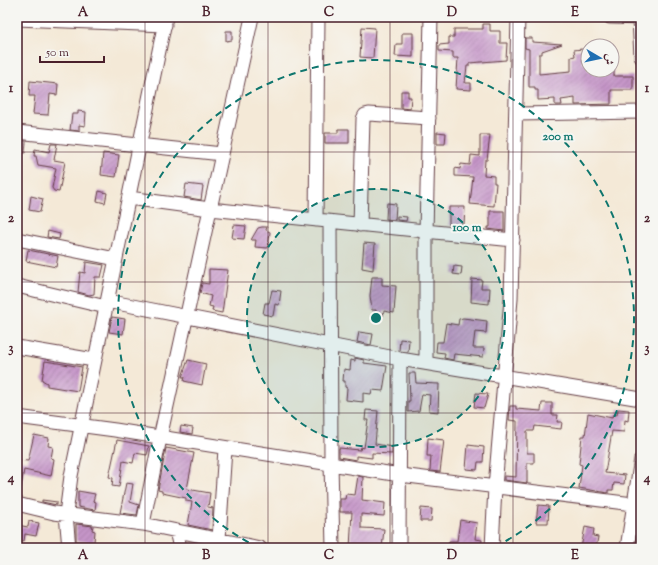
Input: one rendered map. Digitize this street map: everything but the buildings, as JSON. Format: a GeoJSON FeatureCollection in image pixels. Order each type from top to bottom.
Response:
{"type":"FeatureCollection","features":[{"type":"Feature","properties":{"kind":"street"},"geometry":{"type":"LineString","coordinates":[[143,524],[186,317],[252,17]]}},
{"type":"Feature","properties":{"kind":"street"},"geometry":{"type":"LineString","coordinates":[[316,220],[318,17]]}},
{"type":"Feature","properties":{"kind":"street"},"geometry":{"type":"LineString","coordinates":[[426,363],[426,232],[431,17]]}},
{"type":"Feature","properties":{"kind":"street"},"geometry":{"type":"LineString","coordinates":[[492,548],[495,487],[511,299],[517,114],[518,17]]}},
{"type":"Feature","properties":{"kind":"street"},"geometry":{"type":"LineString","coordinates":[[610,17],[640,18],[641,56]]}},
{"type":"Feature","properties":{"kind":"street"},"geometry":{"type":"LineString","coordinates":[[17,19],[166,21],[80,426],[66,514],[70,548]]}},
{"type":"Feature","properties":{"kind":"street"},"geometry":{"type":"LineString","coordinates":[[517,114],[641,112]]}},
{"type":"Feature","properties":{"kind":"street"},"geometry":{"type":"LineString","coordinates":[[360,225],[363,119],[365,115],[429,118]]}},
{"type":"Feature","properties":{"kind":"street"},"geometry":{"type":"LineString","coordinates":[[17,132],[222,154]]}},
{"type":"Feature","properties":{"kind":"street"},"geometry":{"type":"LineString","coordinates":[[129,198],[210,209],[513,240]]}},
{"type":"Feature","properties":{"kind":"street"},"geometry":{"type":"LineString","coordinates":[[330,222],[331,463],[333,548]]}},
{"type":"Feature","properties":{"kind":"street"},"geometry":{"type":"LineString","coordinates":[[17,239],[116,258]]}},
{"type":"Feature","properties":{"kind":"street"},"geometry":{"type":"LineString","coordinates":[[17,286],[400,359],[641,399]]}},
{"type":"Feature","properties":{"kind":"street"},"geometry":{"type":"LineString","coordinates":[[17,347],[94,360]]}},
{"type":"Feature","properties":{"kind":"street"},"geometry":{"type":"LineString","coordinates":[[399,548],[400,359]]}},
{"type":"Feature","properties":{"kind":"street"},"geometry":{"type":"LineString","coordinates":[[17,417],[225,449],[331,463],[400,475],[637,505]]}},
{"type":"Feature","properties":{"kind":"street"},"geometry":{"type":"LineString","coordinates":[[219,539],[225,449]]}},
{"type":"Feature","properties":{"kind":"street"},"geometry":{"type":"LineString","coordinates":[[627,548],[637,505],[641,459]]}},
{"type":"Feature","properties":{"kind":"street"},"geometry":{"type":"LineString","coordinates":[[17,504],[66,514],[143,524],[260,548]]}},
{"type":"Feature","properties":{"kind":"street"},"geometry":{"type":"LineString","coordinates":[[176,531],[180,548]]}}]}
